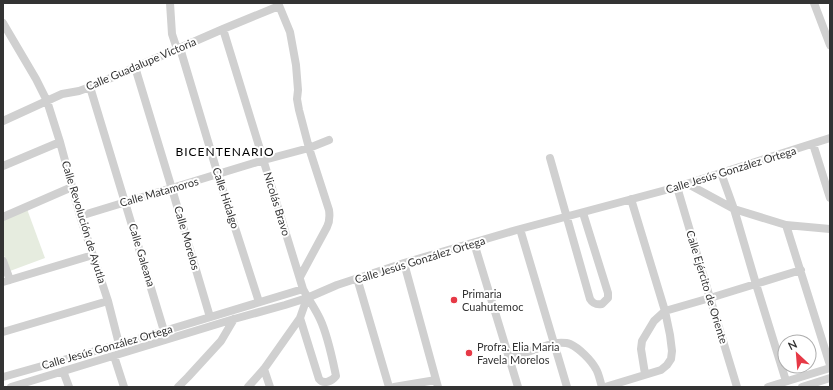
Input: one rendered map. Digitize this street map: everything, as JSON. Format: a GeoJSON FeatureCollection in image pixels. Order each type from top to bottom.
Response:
{"type":"FeatureCollection","features":[{"type":"Feature","properties":{"kind":"street","name":"Calle Hidalgo"},"geometry":{"type":"LineString","coordinates":[[170,3],[172,34],[259,302]]}},
{"type":"Feature","properties":{"kind":"street"},"geometry":{"type":"LineString","coordinates":[[814,3],[828,32],[830,45]]}},
{"type":"Feature","properties":{"kind":"street","name":"Calle Guadalupe Victoria"},"geometry":{"type":"LineString","coordinates":[[3,121],[66,93],[79,91],[90,87],[278,4]]}},
{"type":"Feature","properties":{"kind":"street"},"geometry":{"type":"LineString","coordinates":[[278,4],[290,32],[296,65],[298,90],[297,100],[299,110],[330,216],[328,227],[300,277]]}},
{"type":"Feature","properties":{"kind":"street","name":"Calle Revolución de Ayutla"},"geometry":{"type":"LineString","coordinates":[[3,23],[36,79],[47,101],[80,216],[108,300],[119,344]]}},
{"type":"Feature","properties":{"kind":"street","name":"Nicolás Bravo"},"geometry":{"type":"LineString","coordinates":[[223,28],[303,288],[323,326],[336,374],[335,378],[325,382],[322,382],[319,379],[300,318]]}},
{"type":"Feature","properties":{"kind":"street","name":"Calle Morelos"},"geometry":{"type":"LineString","coordinates":[[135,67],[210,316]]}},
{"type":"Feature","properties":{"kind":"street","name":"Calle Galeana"},"geometry":{"type":"LineString","coordinates":[[90,87],[164,331]]}},
{"type":"Feature","properties":{"kind":"street","name":"Calle Jesús González Ortega"},"geometry":{"type":"LineString","coordinates":[[13,387],[234,319],[285,305],[357,278],[404,263],[520,229],[678,187],[830,138]]}},
{"type":"Feature","properties":{"kind":"street","name":"Calle Matamoros"},"geometry":{"type":"LineString","coordinates":[[80,216],[264,160],[309,148],[330,140]]}},
{"type":"Feature","properties":{"kind":"street"},"geometry":{"type":"LineString","coordinates":[[3,166],[60,142]]}},
{"type":"Feature","properties":{"kind":"street"},"geometry":{"type":"LineString","coordinates":[[813,144],[830,198]]}},
{"type":"Feature","properties":{"kind":"street"},"geometry":{"type":"LineString","coordinates":[[550,158],[590,299],[596,305],[602,304],[608,298],[608,293],[584,213]]}},
{"type":"Feature","properties":{"kind":"street"},"geometry":{"type":"LineString","coordinates":[[721,173],[734,209],[786,381]]}},
{"type":"Feature","properties":{"kind":"street"},"geometry":{"type":"LineString","coordinates":[[688,184],[734,209],[786,225],[830,229]]}},
{"type":"Feature","properties":{"kind":"street"},"geometry":{"type":"LineString","coordinates":[[3,217],[72,187]]}},
{"type":"Feature","properties":{"kind":"street","name":"Calle Ejército de Oriente"},"geometry":{"type":"LineString","coordinates":[[678,187],[737,387]]}},
{"type":"Feature","properties":{"kind":"street"},"geometry":{"type":"LineString","coordinates":[[605,387],[625,384],[645,374],[661,370],[667,366],[671,359],[672,351],[670,335],[664,311],[631,199]]}},
{"type":"Feature","properties":{"kind":"street"},"geometry":{"type":"LineString","coordinates":[[768,387],[796,379],[830,366],[786,225]]}},
{"type":"Feature","properties":{"kind":"street"},"geometry":{"type":"LineString","coordinates":[[520,229],[567,387]]}},
{"type":"Feature","properties":{"kind":"street"},"geometry":{"type":"LineString","coordinates":[[474,243],[518,387]]}},
{"type":"Feature","properties":{"kind":"street"},"geometry":{"type":"LineString","coordinates":[[3,261],[6,281],[93,255]]}},
{"type":"Feature","properties":{"kind":"street"},"geometry":{"type":"LineString","coordinates":[[394,387],[437,384],[404,263]]}},
{"type":"Feature","properties":{"kind":"street"},"geometry":{"type":"LineString","coordinates":[[645,374],[641,349],[642,341],[654,322],[664,311],[801,270]]}},
{"type":"Feature","properties":{"kind":"street"},"geometry":{"type":"LineString","coordinates":[[357,278],[389,387]]}},
{"type":"Feature","properties":{"kind":"street","name":"Calle Jesús González Ortega"},"geometry":{"type":"LineString","coordinates":[[3,377],[164,331],[303,288]]}},
{"type":"Feature","properties":{"kind":"street"},"geometry":{"type":"LineString","coordinates":[[248,387],[264,369],[300,318],[307,298]]}},
{"type":"Feature","properties":{"kind":"street"},"geometry":{"type":"LineString","coordinates":[[3,332],[108,300]]}},
{"type":"Feature","properties":{"kind":"street"},"geometry":{"type":"LineString","coordinates":[[178,387],[221,341],[234,319]]}},
{"type":"Feature","properties":{"kind":"street"},"geometry":{"type":"LineString","coordinates":[[510,358],[554,343],[561,342],[570,344],[589,359],[596,368],[602,387]]}},
{"type":"Feature","properties":{"kind":"street"},"geometry":{"type":"LineString","coordinates":[[114,356],[124,387]]}},
{"type":"Feature","properties":{"kind":"street"},"geometry":{"type":"LineString","coordinates":[[264,369],[270,387]]}},
{"type":"Feature","properties":{"kind":"street"},"geometry":{"type":"LineString","coordinates":[[63,371],[69,387]]}},
{"type":"Feature","properties":{"kind":"street"},"geometry":{"type":"LineString","coordinates":[[802,387],[830,378]]}},
{"type":"Feature","properties":{"kind":"street"},"geometry":{"type":"LineString","coordinates":[[796,379],[798,387]]}},
{"type":"Feature","properties":{"kind":"shaded area"},"geometry":{"type":"Polygon","coordinates":[[[27,209],[45,258],[10,271],[3,253],[3,219],[27,209]]]}},
{"type":"Feature","properties":{"kind":"place","name":"Primaria Cuahutemoc"},"geometry":{"type":"Point","coordinates":[454,300]}},
{"type":"Feature","properties":{"kind":"place","name":"Profra. Elia Maria Favela Morelos"},"geometry":{"type":"Point","coordinates":[469,353]}},
{"type":"Feature","properties":{"kind":"district","name":"BICENTENARIO"},"geometry":{"type":"Point","coordinates":[225,152]}}]}
